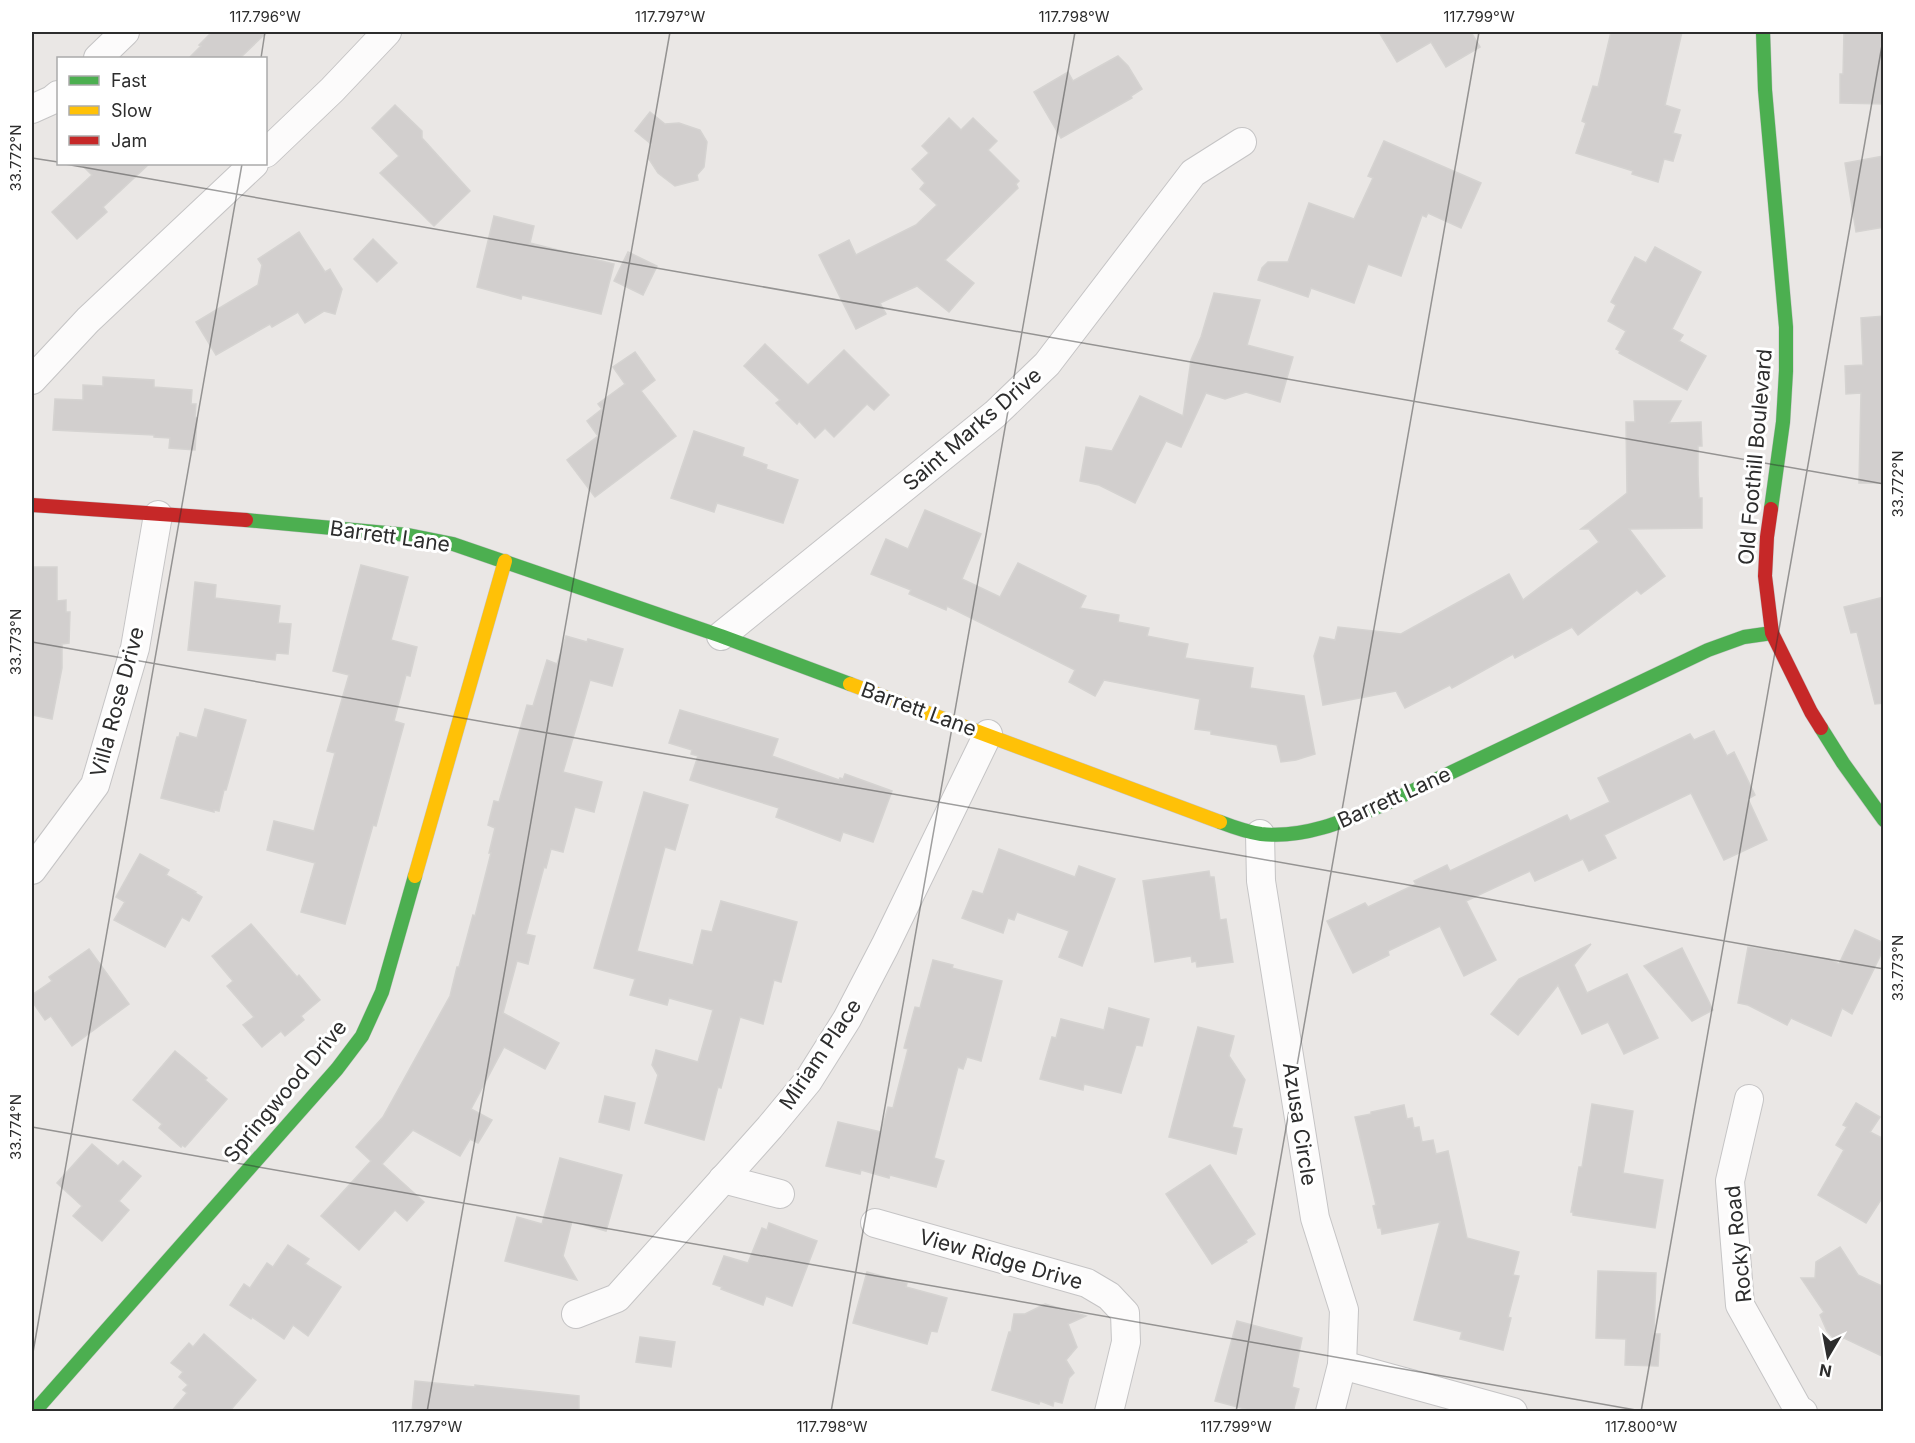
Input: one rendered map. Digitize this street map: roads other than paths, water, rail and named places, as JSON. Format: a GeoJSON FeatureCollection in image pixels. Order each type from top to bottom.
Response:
{"type":"FeatureCollection","features":[{"type":"Feature","properties":{"kind":"street"},"geometry":{"type":"LineString","coordinates":[[99,57],[125,32]]}},
{"type":"Feature","properties":{"kind":"street"},"geometry":{"type":"LineString","coordinates":[[267,152],[332,90],[387,32]]}},
{"type":"Feature","properties":{"kind":"street","name":"Old Foothill Boulevard"},"geometry":{"type":"LineString","coordinates":[[1762,32],[1786,327],[1783,422],[1767,537],[1765,576],[1772,633],[1811,712],[1843,763],[1884,820]]}},
{"type":"Feature","properties":{"kind":"street"},"geometry":{"type":"LineString","coordinates":[[32,109],[57,96]]}},
{"type":"Feature","properties":{"kind":"street","name":"Saint Marks Drive"},"geometry":{"type":"LineString","coordinates":[[721,636],[1002,407],[1047,364],[1193,173],[1242,142]]}},
{"type":"Feature","properties":{"kind":"street"},"geometry":{"type":"LineString","coordinates":[[32,380],[88,320],[253,165]]}},
{"type":"Feature","properties":{"kind":"street","name":"Barrett Lane"},"geometry":{"type":"LineString","coordinates":[[32,505],[308,525],[408,535],[453,544],[721,636],[1203,816],[1260,834],[1306,832],[1348,819],[1387,803],[1708,650],[1744,637],[1772,633]]}},
{"type":"Feature","properties":{"kind":"street","name":"Villa Rose Drive"},"geometry":{"type":"LineString","coordinates":[[32,870],[95,784],[135,648],[158,515]]}},
{"type":"Feature","properties":{"kind":"street","name":"Springwood Drive"},"geometry":{"type":"LineString","coordinates":[[34,1412],[337,1069],[362,1036],[382,992],[505,561]]}},
{"type":"Feature","properties":{"kind":"street","name":"Miriam Place"},"geometry":{"type":"LineString","coordinates":[[576,1314],[617,1298],[808,1081],[847,1019],[885,946],[988,734]]}},
{"type":"Feature","properties":{"kind":"street","name":"Azusa Circle"},"geometry":{"type":"LineString","coordinates":[[1260,834],[1261,881],[1315,1218],[1344,1310],[1342,1365],[1330,1412]]}},
{"type":"Feature","properties":{"kind":"street","name":"Rocky Road"},"geometry":{"type":"LineString","coordinates":[[1749,1099],[1730,1181],[1740,1305],[1798,1408],[1803,1412]]}},
{"type":"Feature","properties":{"kind":"street"},"geometry":{"type":"LineString","coordinates":[[723,1179],[780,1194]]}},
{"type":"Feature","properties":{"kind":"street","name":"View Ridge Drive"},"geometry":{"type":"LineString","coordinates":[[875,1222],[1087,1283],[1109,1296],[1125,1313],[1126,1342],[1109,1412]]}},
{"type":"Feature","properties":{"kind":"street"},"geometry":{"type":"LineString","coordinates":[[1342,1365],[1514,1412]]}}]}
